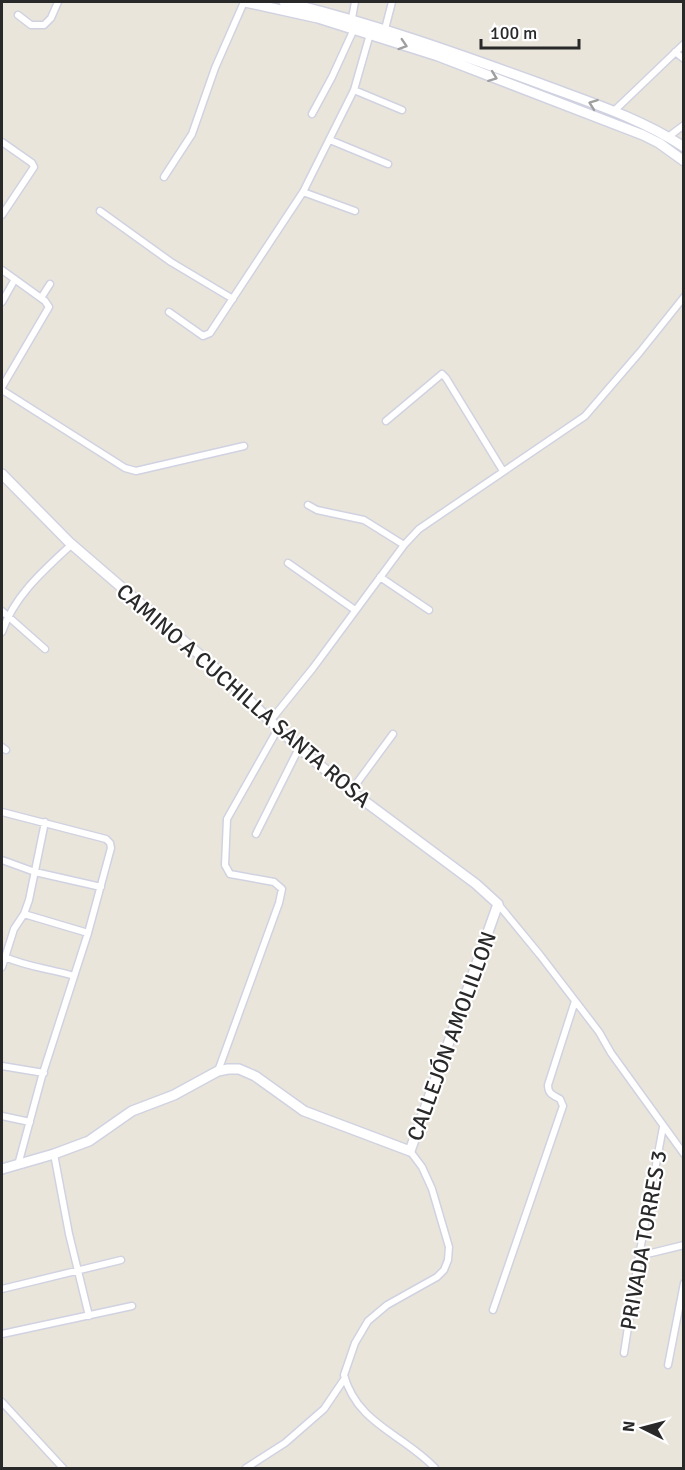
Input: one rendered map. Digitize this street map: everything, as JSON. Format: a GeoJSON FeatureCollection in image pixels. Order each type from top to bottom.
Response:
{"type":"FeatureCollection","features":[{"type":"Feature","properties":{"kind":"street"},"geometry":{"type":"LineString","coordinates":[[18,15],[31,25],[44,25],[51,18],[58,2]]}},
{"type":"Feature","properties":{"kind":"street"},"geometry":{"type":"LineString","coordinates":[[164,177],[192,134],[215,68],[244,2],[440,52]]}},
{"type":"Feature","properties":{"kind":"street"},"geometry":{"type":"LineString","coordinates":[[284,2],[385,28],[643,135],[659,143],[684,161]]}},
{"type":"Feature","properties":{"kind":"street"},"geometry":{"type":"LineString","coordinates":[[352,18],[355,2]]}},
{"type":"Feature","properties":{"kind":"street"},"geometry":{"type":"LineString","coordinates":[[385,28],[392,2]]}},
{"type":"Feature","properties":{"kind":"street"},"geometry":{"type":"LineString","coordinates":[[312,114],[354,29]]}},
{"type":"Feature","properties":{"kind":"street"},"geometry":{"type":"LineString","coordinates":[[169,312],[203,336],[233,299],[303,192],[330,140],[354,90],[370,34]]}},
{"type":"Feature","properties":{"kind":"street"},"geometry":{"type":"LineString","coordinates":[[614,111],[684,44]]}},
{"type":"Feature","properties":{"kind":"street"},"geometry":{"type":"LineString","coordinates":[[675,52],[684,59]]}},
{"type":"Feature","properties":{"kind":"street"},"geometry":{"type":"LineString","coordinates":[[469,63],[614,111],[684,147]]}},
{"type":"Feature","properties":{"kind":"street"},"geometry":{"type":"LineString","coordinates":[[354,90],[402,110]]}},
{"type":"Feature","properties":{"kind":"street"},"geometry":{"type":"LineString","coordinates":[[668,137],[684,125]]}},
{"type":"Feature","properties":{"kind":"street"},"geometry":{"type":"LineString","coordinates":[[330,140],[388,165]]}},
{"type":"Feature","properties":{"kind":"street"},"geometry":{"type":"LineString","coordinates":[[2,142],[32,163],[34,167],[2,214]]}},
{"type":"Feature","properties":{"kind":"street"},"geometry":{"type":"LineString","coordinates":[[303,192],[355,211]]}},
{"type":"Feature","properties":{"kind":"street"},"geometry":{"type":"LineString","coordinates":[[100,211],[171,262],[233,299]]}},
{"type":"Feature","properties":{"kind":"street"},"geometry":{"type":"LineString","coordinates":[[2,270],[41,298],[49,307],[2,388],[125,468],[136,471],[244,446]]}},
{"type":"Feature","properties":{"kind":"street"},"geometry":{"type":"LineString","coordinates":[[2,302],[15,279]]}},
{"type":"Feature","properties":{"kind":"street"},"geometry":{"type":"LineString","coordinates":[[41,298],[50,284]]}},
{"type":"Feature","properties":{"kind":"street"},"geometry":{"type":"LineString","coordinates":[[271,720],[313,668],[404,545],[419,529],[585,416],[684,297]]}},
{"type":"Feature","properties":{"kind":"street"},"geometry":{"type":"LineString","coordinates":[[386,421],[442,374],[503,471]]}},
{"type":"Feature","properties":{"kind":"street","name":"CAMINO A CUCHILLA SANTA ROSA"},"geometry":{"type":"LineString","coordinates":[[2,474],[71,545],[215,668],[299,747],[351,792],[476,884],[498,904]]}},
{"type":"Feature","properties":{"kind":"street"},"geometry":{"type":"LineString","coordinates":[[308,505],[317,510],[364,520],[404,545]]}},
{"type":"Feature","properties":{"kind":"street"},"geometry":{"type":"LineString","coordinates":[[2,632],[4,614],[34,580],[71,545]]}},
{"type":"Feature","properties":{"kind":"street"},"geometry":{"type":"LineString","coordinates":[[288,563],[355,610]]}},
{"type":"Feature","properties":{"kind":"street"},"geometry":{"type":"LineString","coordinates":[[380,576],[429,609]]}},
{"type":"Feature","properties":{"kind":"street"},"geometry":{"type":"LineString","coordinates":[[4,614],[45,650]]}},
{"type":"Feature","properties":{"kind":"street"},"geometry":{"type":"LineString","coordinates":[[2,1169],[54,1154],[89,1140],[132,1111],[174,1095],[218,1071],[279,903],[282,889],[274,882],[230,874],[225,865],[227,819],[279,727]]}},
{"type":"Feature","properties":{"kind":"street"},"geometry":{"type":"LineString","coordinates":[[351,792],[393,734]]}},
{"type":"Feature","properties":{"kind":"street"},"geometry":{"type":"LineString","coordinates":[[256,834],[299,747]]}},
{"type":"Feature","properties":{"kind":"street"},"geometry":{"type":"LineString","coordinates":[[2,812],[106,839],[110,843],[109,859],[88,933],[44,1072],[18,1165]]}},
{"type":"Feature","properties":{"kind":"street"},"geometry":{"type":"LineString","coordinates":[[2,967],[14,929],[24,914],[45,822]]}},
{"type":"Feature","properties":{"kind":"street"},"geometry":{"type":"LineString","coordinates":[[2,860],[35,872],[101,887]]}},
{"type":"Feature","properties":{"kind":"street"},"geometry":{"type":"LineString","coordinates":[[498,904],[575,1001],[684,1154]]}},
{"type":"Feature","properties":{"kind":"street","name":"CALLEJÓN AMOLILLON"},"geometry":{"type":"LineString","coordinates":[[218,1071],[239,1069],[255,1076],[304,1111],[410,1151],[498,904]]}},
{"type":"Feature","properties":{"kind":"street"},"geometry":{"type":"LineString","coordinates":[[24,914],[88,933]]}},
{"type":"Feature","properties":{"kind":"street"},"geometry":{"type":"LineString","coordinates":[[5,957],[22,964],[74,976]]}},
{"type":"Feature","properties":{"kind":"street"},"geometry":{"type":"LineString","coordinates":[[493,1310],[563,1106],[560,1099],[551,1095],[548,1085],[575,1001]]}},
{"type":"Feature","properties":{"kind":"street"},"geometry":{"type":"LineString","coordinates":[[2,1066],[44,1072]]}},
{"type":"Feature","properties":{"kind":"street"},"geometry":{"type":"LineString","coordinates":[[2,1116],[30,1122]]}},
{"type":"Feature","properties":{"kind":"street","name":"PRIVADA TORRES 3"},"geometry":{"type":"LineString","coordinates":[[624,1353],[663,1127]]}},
{"type":"Feature","properties":{"kind":"street"},"geometry":{"type":"LineString","coordinates":[[246,1468],[285,1443],[324,1409],[345,1378],[347,1363],[355,1343],[368,1321],[387,1305],[437,1277],[444,1270],[449,1247],[432,1189],[422,1167],[410,1151]]}},
{"type":"Feature","properties":{"kind":"street"},"geometry":{"type":"LineString","coordinates":[[54,1154],[69,1234],[89,1316]]}},
{"type":"Feature","properties":{"kind":"street"},"geometry":{"type":"LineString","coordinates":[[639,1256],[684,1245]]}},
{"type":"Feature","properties":{"kind":"street"},"geometry":{"type":"LineString","coordinates":[[2,1289],[121,1260]]}},
{"type":"Feature","properties":{"kind":"street"},"geometry":{"type":"LineString","coordinates":[[668,1365],[684,1284]]}},
{"type":"Feature","properties":{"kind":"street"},"geometry":{"type":"LineString","coordinates":[[2,1334],[132,1306]]}},
{"type":"Feature","properties":{"kind":"street"},"geometry":{"type":"LineString","coordinates":[[345,1378],[354,1400],[363,1412],[435,1468]]}},
{"type":"Feature","properties":{"kind":"street"},"geometry":{"type":"LineString","coordinates":[[2,1402],[63,1468]]}}]}
